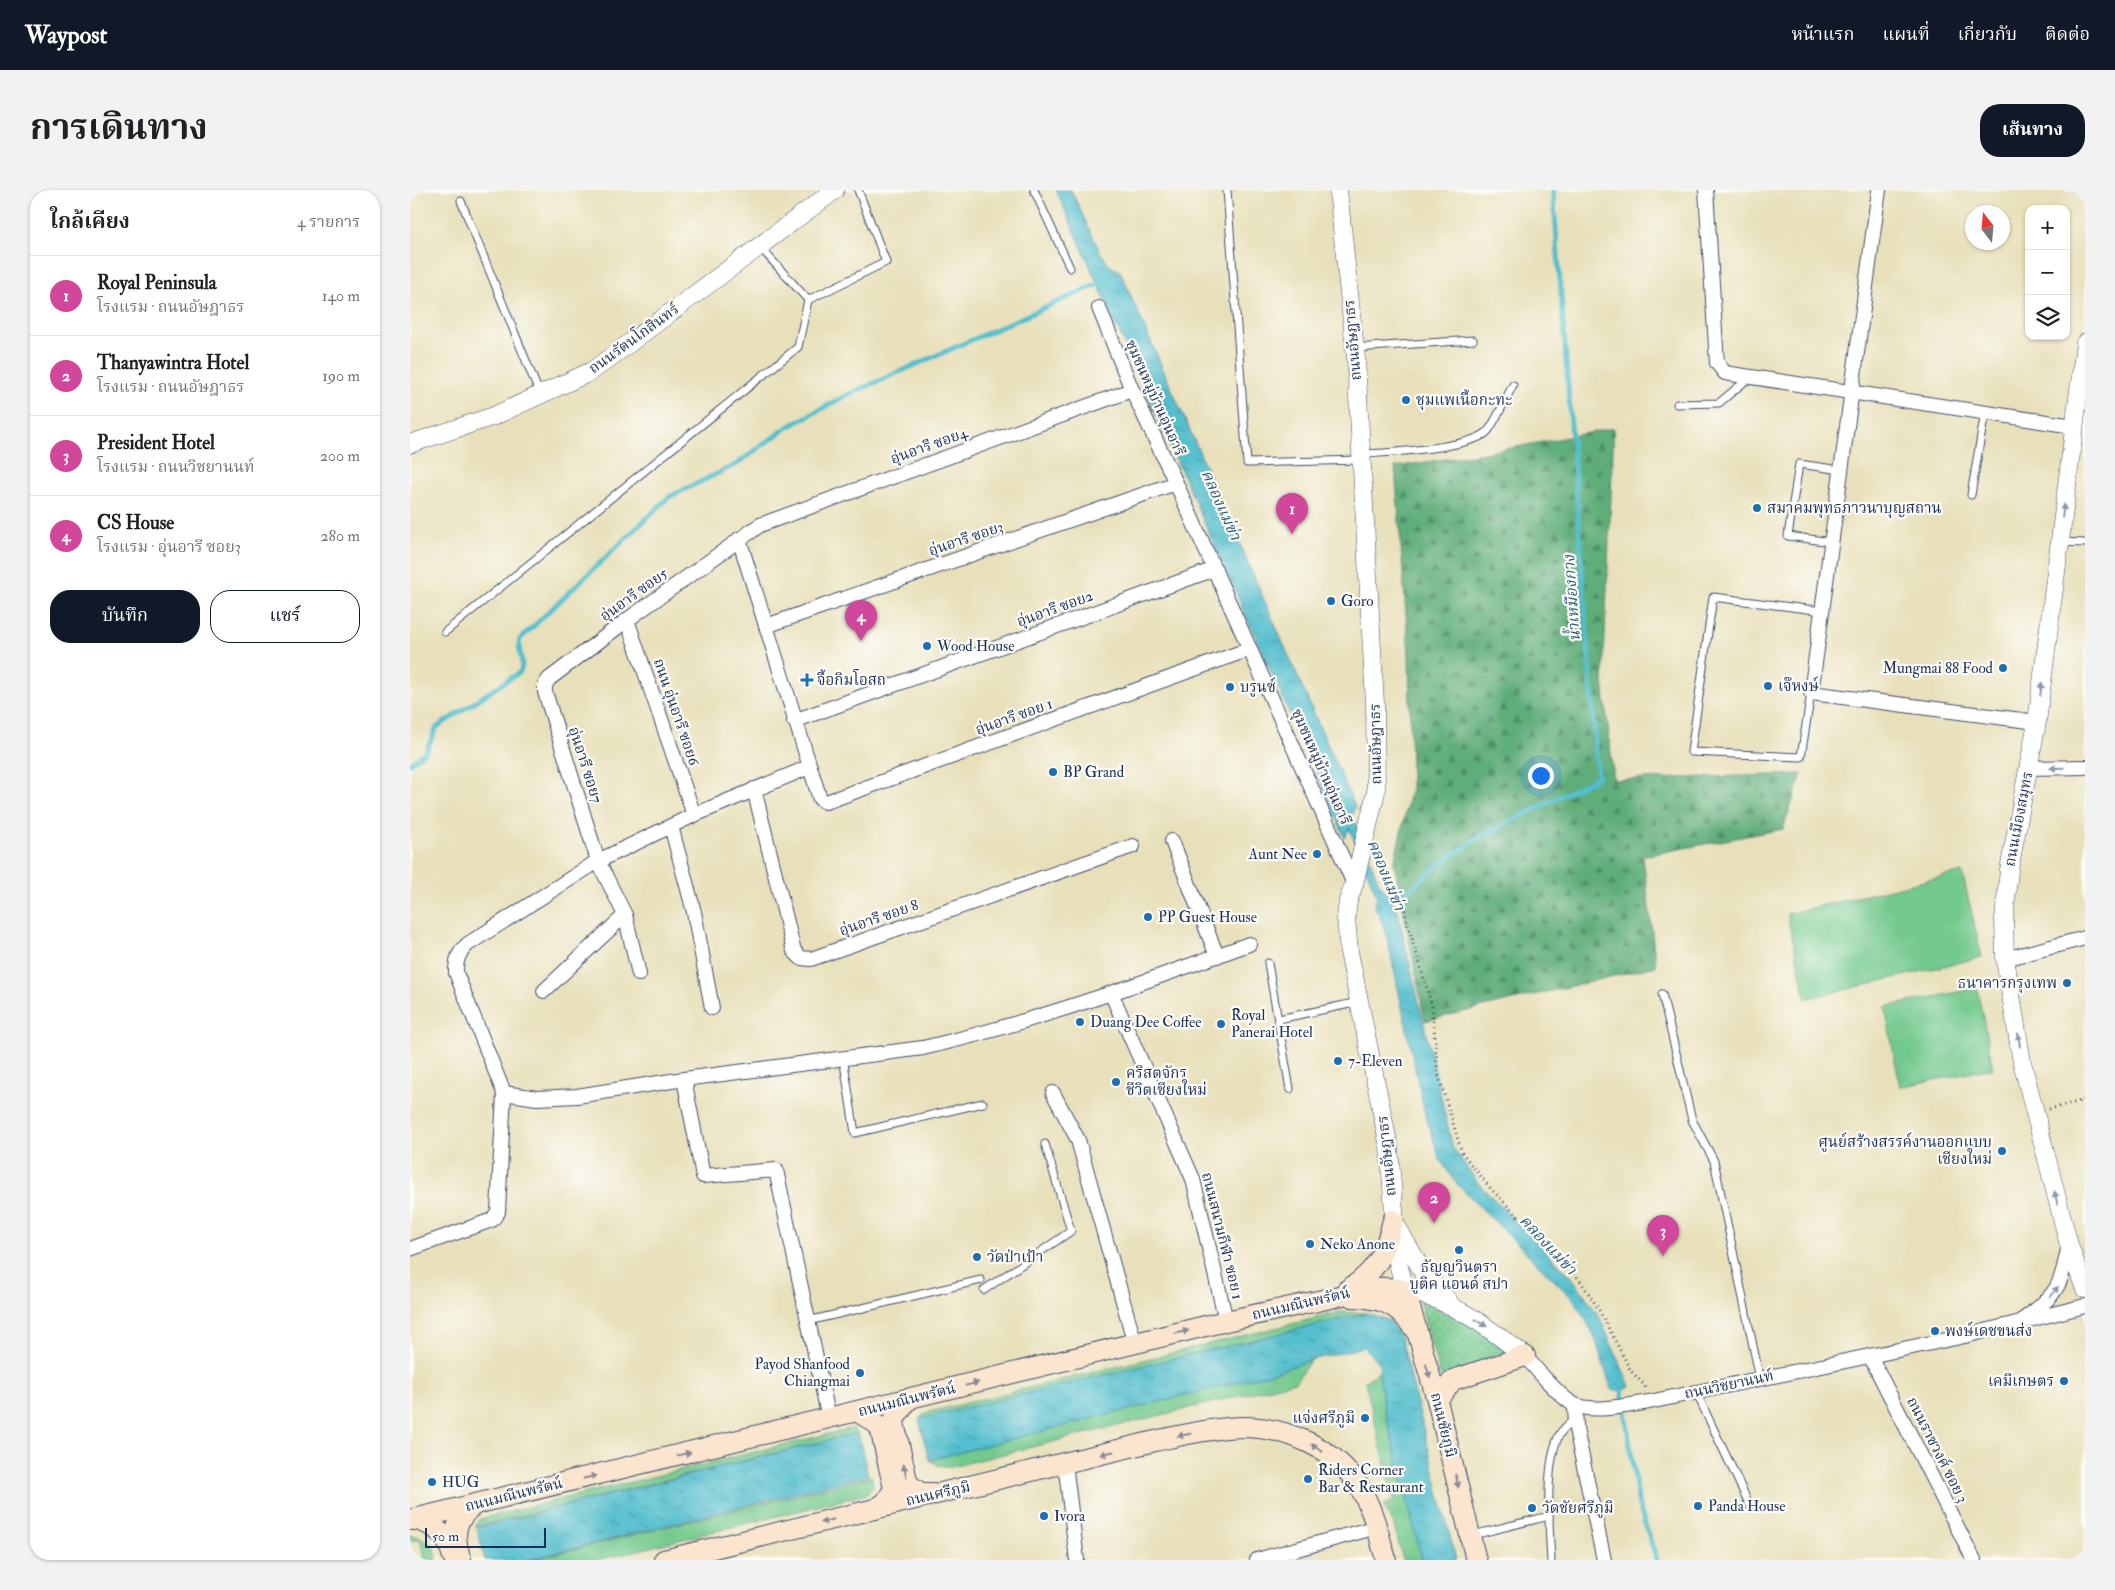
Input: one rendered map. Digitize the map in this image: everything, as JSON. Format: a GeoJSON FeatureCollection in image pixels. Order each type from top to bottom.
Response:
{"type":"FeatureCollection","features":[{"type":"Feature","properties":{"kind":"main road"},"geometry":{"type":"LineString","coordinates":[[1337,1296],[1357,1284],[1374,1268],[1385,1250],[1393,1220]]}},
{"type":"Feature","properties":{"kind":"main road","name":"ถนนมณีนพรัตน์"},"geometry":{"type":"LineString","coordinates":[[411,1517],[466,1507],[1372,1287],[1389,1287],[1405,1290]]}},
{"type":"Feature","properties":{"kind":"main road","name":"ถนนชัยภูมิ"},"geometry":{"type":"LineString","coordinates":[[1405,1290],[1437,1400],[1476,1560]]}},
{"type":"Feature","properties":{"kind":"main road"},"geometry":{"type":"LineString","coordinates":[[1337,1296],[1386,1302],[1398,1309],[1418,1335]]}},
{"type":"Feature","properties":{"kind":"main road"},"geometry":{"type":"LineString","coordinates":[[1437,1400],[1453,1380],[1525,1356]]}},
{"type":"Feature","properties":{"kind":"main road"},"geometry":{"type":"LineString","coordinates":[[908,1400],[895,1418],[894,1423],[908,1484],[921,1493],[940,1493]]}},
{"type":"Feature","properties":{"kind":"main road"},"geometry":{"type":"LineString","coordinates":[[858,1412],[880,1428],[894,1489],[885,1503],[874,1509]]}},
{"type":"Feature","properties":{"kind":"main road","name":"ถนนศรีภูมิ"},"geometry":{"type":"LineString","coordinates":[[664,1560],[1155,1441],[1213,1430],[1242,1427],[1273,1429],[1308,1442],[1330,1457],[1359,1487],[1377,1527],[1386,1560]]}},
{"type":"Feature","properties":{"kind":"main road"},"geometry":{"type":"LineString","coordinates":[[461,1560],[456,1530],[466,1507]]}},
{"type":"Feature","properties":{"kind":"main road"},"geometry":{"type":"LineString","coordinates":[[411,1517],[427,1522],[443,1533],[453,1560]]}},
{"type":"Feature","properties":{"kind":"street","name":"ถนนรัตนโกสินทร์"},"geometry":{"type":"LineString","coordinates":[[410,444],[494,416],[592,371],[835,190]]}},
{"type":"Feature","properties":{"kind":"street","name":"ถนนอัษฎาธร"},"geometry":{"type":"LineString","coordinates":[[1338,190],[1355,348],[1362,457],[1375,704],[1376,792],[1354,884],[1348,900],[1346,918],[1349,952],[1389,1147],[1393,1220],[1398,1263],[1405,1290]]}},
{"type":"Feature","properties":{"kind":"street"},"geometry":{"type":"LineString","coordinates":[[1706,190],[1717,363],[1725,373],[2073,426]]}},
{"type":"Feature","properties":{"kind":"street"},"geometry":{"type":"LineString","coordinates":[[1879,190],[1811,693],[2036,722]]}},
{"type":"Feature","properties":{"kind":"street","name":"ชุมชนหมู่บ้านอุ่นอารี"},"geometry":{"type":"LineString","coordinates":[[1098,308],[1132,390],[1176,483],[1354,884]]}},
{"type":"Feature","properties":{"kind":"street","name":"ถนนเมืองสมุทร"},"geometry":{"type":"LineString","coordinates":[[2085,343],[2081,401],[2073,426],[2036,722],[2009,870],[2004,919],[2005,959],[2022,1062],[2069,1245],[2081,1273],[2085,1289]]}},
{"type":"Feature","properties":{"kind":"street","name":"อุ่นอารี ซอย4"},"geometry":{"type":"LineString","coordinates":[[740,539],[760,525],[776,518],[1132,390]]}},
{"type":"Feature","properties":{"kind":"street","name":"อุ่นอารี ซอย3"},"geometry":{"type":"LineString","coordinates":[[766,626],[1176,483]]}},
{"type":"Feature","properties":{"kind":"street","name":"อุ่นอารี ซอย5"},"geometry":{"type":"LineString","coordinates":[[549,679],[740,539]]}},
{"type":"Feature","properties":{"kind":"street","name":"อุ่นอารี ซอย 1"},"geometry":{"type":"LineString","coordinates":[[740,539],[809,767],[820,799],[826,802],[1250,649]]}},
{"type":"Feature","properties":{"kind":"street","name":"อุ่นอารี ซอย2"},"geometry":{"type":"LineString","coordinates":[[794,721],[1215,570]]}},
{"type":"Feature","properties":{"kind":"street","name":"ถนน อุ่นอารี ซอย6"},"geometry":{"type":"LineString","coordinates":[[627,620],[694,815]]}},
{"type":"Feature","properties":{"kind":"street","name":"อุ่นอารี ซอย7"},"geometry":{"type":"LineString","coordinates":[[549,679],[545,692],[598,861],[625,915],[639,974]]}},
{"type":"Feature","properties":{"kind":"street"},"geometry":{"type":"LineString","coordinates":[[410,1249],[492,1220],[498,1212],[504,1093],[456,973],[456,962],[459,952],[468,944],[598,861],[694,815],[809,767]]}},
{"type":"Feature","properties":{"kind":"street"},"geometry":{"type":"LineString","coordinates":[[2028,768],[2085,767]]}},
{"type":"Feature","properties":{"kind":"street","name":"อุ่นอารี ซอย 8"},"geometry":{"type":"LineString","coordinates":[[754,789],[794,951],[801,958],[811,958],[1133,846]]}},
{"type":"Feature","properties":{"kind":"street"},"geometry":{"type":"LineString","coordinates":[[671,826],[694,912],[712,1008]]}},
{"type":"Feature","properties":{"kind":"street"},"geometry":{"type":"LineString","coordinates":[[1172,841],[1217,956]]}},
{"type":"Feature","properties":{"kind":"street"},"geometry":{"type":"LineString","coordinates":[[544,992],[625,915]]}},
{"type":"Feature","properties":{"kind":"street"},"geometry":{"type":"LineString","coordinates":[[2005,959],[2085,938]]}},
{"type":"Feature","properties":{"kind":"street"},"geometry":{"type":"LineString","coordinates":[[504,1093],[537,1098],[577,1096],[843,1057],[924,1048],[1112,995],[1249,944]]}},
{"type":"Feature","properties":{"kind":"street","name":"ถนนสนามกีฬา ซอย 1"},"geometry":{"type":"LineString","coordinates":[[1112,995],[1193,1179],[1226,1321]]}},
{"type":"Feature","properties":{"kind":"street"},"geometry":{"type":"LineString","coordinates":[[684,1079],[703,1176],[776,1170],[829,1419]]}},
{"type":"Feature","properties":{"kind":"street"},"geometry":{"type":"LineString","coordinates":[[1054,1093],[1078,1140],[1135,1344]]}},
{"type":"Feature","properties":{"kind":"street"},"geometry":{"type":"LineString","coordinates":[[1393,1220],[1423,1272],[1452,1306]]}},
{"type":"Feature","properties":{"kind":"street"},"geometry":{"type":"LineString","coordinates":[[2018,1323],[2048,1301],[2059,1285],[2069,1245]]}},
{"type":"Feature","properties":{"kind":"street"},"geometry":{"type":"LineString","coordinates":[[1405,1290],[1423,1294],[1452,1306],[1488,1327],[1525,1356],[1575,1411],[1576,1429],[1604,1560]]}},
{"type":"Feature","properties":{"kind":"street","name":"ถนนวิชยานนท์"},"geometry":{"type":"LineString","coordinates":[[1575,1411],[1649,1402],[1870,1356],[2085,1306]]}},
{"type":"Feature","properties":{"kind":"street","name":"ถนนราชวงศ์ ซอย 3"},"geometry":{"type":"LineString","coordinates":[[1870,1356],[1974,1560]]}},
{"type":"Feature","properties":{"kind":"street"},"geometry":{"type":"LineString","coordinates":[[1065,1463],[1077,1560]]}},
{"type":"Feature","properties":{"kind":"street"},"geometry":{"type":"LineString","coordinates":[[1257,1560],[1377,1527]]}},
{"type":"Feature","properties":{"kind":"lane"},"geometry":{"type":"LineString","coordinates":[[808,300],[886,262],[858,190]]}},
{"type":"Feature","properties":{"kind":"lane"},"geometry":{"type":"LineString","coordinates":[[1034,190],[1070,268]]}},
{"type":"Feature","properties":{"kind":"lane"},"geometry":{"type":"LineString","coordinates":[[1227,190],[1247,463],[1362,457],[1465,442],[1486,433],[1513,385]]}},
{"type":"Feature","properties":{"kind":"lane"},"geometry":{"type":"LineString","coordinates":[[461,201],[540,395]]}},
{"type":"Feature","properties":{"kind":"lane"},"geometry":{"type":"LineString","coordinates":[[759,246],[808,300]]}},
{"type":"Feature","properties":{"kind":"lane"},"geometry":{"type":"LineString","coordinates":[[445,632],[798,347],[808,300]]}},
{"type":"Feature","properties":{"kind":"lane"},"geometry":{"type":"LineString","coordinates":[[1355,348],[1473,340]]}},
{"type":"Feature","properties":{"kind":"lane"},"geometry":{"type":"LineString","coordinates":[[1677,404],[1720,402],[1750,377]]}},
{"type":"Feature","properties":{"kind":"lane"},"geometry":{"type":"LineString","coordinates":[[1971,495],[1985,412]]}},
{"type":"Feature","properties":{"kind":"lane"},"geometry":{"type":"LineString","coordinates":[[1832,542],[1788,536],[1799,464],[1841,470]]}},
{"type":"Feature","properties":{"kind":"lane"},"geometry":{"type":"LineString","coordinates":[[2059,542],[2085,543]]}},
{"type":"Feature","properties":{"kind":"lane"},"geometry":{"type":"LineString","coordinates":[[1811,693],[1801,757],[1691,752],[1713,597],[1822,611]]}},
{"type":"Feature","properties":{"kind":"lane"},"geometry":{"type":"LineString","coordinates":[[1268,963],[1290,1089]]}},
{"type":"Feature","properties":{"kind":"lane"},"geometry":{"type":"LineString","coordinates":[[1662,994],[1692,1120],[1714,1161],[1760,1379]]}},
{"type":"Feature","properties":{"kind":"lane"},"geometry":{"type":"LineString","coordinates":[[1279,1019],[1360,1002]]}},
{"type":"Feature","properties":{"kind":"lane"},"geometry":{"type":"LineString","coordinates":[[843,1057],[855,1133],[983,1103]]}},
{"type":"Feature","properties":{"kind":"lane"},"geometry":{"type":"LineString","coordinates":[[984,1290],[1071,1231],[1045,1144]]}},
{"type":"Feature","properties":{"kind":"lane"},"geometry":{"type":"LineString","coordinates":[[808,1321],[981,1280]]}},
{"type":"Feature","properties":{"kind":"lane"},"geometry":{"type":"LineString","coordinates":[[1696,1392],[1751,1508]]}},
{"type":"Feature","properties":{"kind":"lane"},"geometry":{"type":"LineString","coordinates":[[1551,1560],[1549,1516],[1552,1457],[1562,1431],[1575,1411]]}},
{"type":"Feature","properties":{"kind":"lane"},"geometry":{"type":"LineString","coordinates":[[1470,1536],[1549,1516]]}},
{"type":"Feature","properties":{"kind":"path"},"geometry":{"type":"LineString","coordinates":[[1366,836],[1380,863],[1397,888],[1406,911],[1406,918],[1432,1006],[1438,1074],[1462,1152],[1491,1189],[1579,1279],[1598,1308],[1631,1371],[1645,1386],[1649,1402]]}},
{"type":"Feature","properties":{"kind":"path"},"geometry":{"type":"LineString","coordinates":[[2035,1113],[2085,1100]]}},
{"type":"Feature","properties":{"kind":"green space"},"geometry":{"type":"Polygon","coordinates":[[[1614,428],[1603,681],[1614,780],[1802,774],[1783,829],[1643,856],[1656,966],[1425,1021],[1394,863],[1411,787],[1409,656],[1395,467],[1490,452],[1614,428]]]}},
{"type":"Feature","properties":{"kind":"green space"},"geometry":{"type":"Polygon","coordinates":[[[1962,872],[1982,957],[1806,999],[1787,914],[1962,872]]]}},
{"type":"Feature","properties":{"kind":"green space"},"geometry":{"type":"Polygon","coordinates":[[[1977,988],[1993,1068],[1900,1087],[1885,1007],[1977,988]]]}},
{"type":"Feature","properties":{"kind":"green space"},"geometry":{"type":"Polygon","coordinates":[[[1419,1300],[1476,1327],[1514,1354],[1442,1382],[1419,1300]]]}},
{"type":"Feature","properties":{"kind":"green space"},"geometry":{"type":"Polygon","coordinates":[[[1341,1312],[1367,1313],[919,1419],[925,1413],[1341,1312]]]}},
{"type":"Feature","properties":{"kind":"green space"},"geometry":{"type":"Polygon","coordinates":[[[1311,1360],[1295,1382],[955,1466],[940,1466],[929,1460],[1269,1374],[1311,1360]]]}},
{"type":"Feature","properties":{"kind":"green space"},"geometry":{"type":"Polygon","coordinates":[[[1379,1372],[1384,1408],[1422,1560],[1403,1560],[1393,1522],[1383,1505],[1394,1501],[1365,1381],[1379,1372]]]}},
{"type":"Feature","properties":{"kind":"green space"},"geometry":{"type":"Polygon","coordinates":[[[853,1428],[857,1433],[475,1527],[479,1519],[853,1428]]]}},
{"type":"Feature","properties":{"kind":"green space"},"geometry":{"type":"Polygon","coordinates":[[[872,1476],[873,1486],[867,1494],[598,1560],[531,1560],[872,1476]]]}},
{"type":"Feature","properties":{"kind":"green space"},"geometry":{"type":"Polygon","coordinates":[[[410,1535],[420,1537],[429,1542],[437,1560],[425,1560],[420,1539],[410,1541],[410,1535]]]}},
{"type":"Feature","properties":{"kind":"water"},"geometry":{"type":"Polygon","coordinates":[[[1056,190],[1071,190],[1100,252],[1110,266],[1120,271],[1355,807],[1352,816],[1380,885],[1389,894],[1398,913],[1453,1148],[1479,1184],[1572,1277],[1599,1316],[1630,1386],[1622,1390],[1612,1390],[1593,1333],[1574,1300],[1457,1184],[1440,1160],[1424,1110],[1387,937],[1379,914],[1374,907],[1377,896],[1349,828],[1345,838],[1056,190]]]}},
{"type":"Feature","properties":{"kind":"water"},"geometry":{"type":"Polygon","coordinates":[[[1367,1313],[1390,1321],[1401,1338],[1456,1560],[1422,1560],[1384,1408],[1379,1372],[1380,1364],[1363,1347],[1311,1360],[1269,1374],[929,1460],[919,1419],[1367,1313]]]}},
{"type":"Feature","properties":{"kind":"water"},"geometry":{"type":"Polygon","coordinates":[[[858,1433],[868,1475],[527,1560],[485,1560],[477,1528],[858,1433]]]}},
{"type":"Feature","properties":{"kind":"waterway","name":"น้ำเหมืองกาง"},"geometry":{"type":"LineString","coordinates":[[1404,895],[1431,871],[1474,840],[1598,777],[1553,190]]}},
{"type":"Feature","properties":{"kind":"waterway"},"geometry":{"type":"LineString","coordinates":[[410,763],[426,751],[437,727],[520,672],[522,668],[519,648],[520,639],[669,497],[737,464],[786,428],[847,395],[1105,281]]}},
{"type":"Feature","properties":{"kind":"waterway","name":"คลองแม่ข่า"},"geometry":{"type":"LineString","coordinates":[[1621,1384],[1639,1506],[1657,1560]]}},
{"type":"Feature","properties":{"kind":"place","name":"ชุมแพเนื้อกะทะ"},"geometry":{"type":"Point","coordinates":[1406,400]}},
{"type":"Feature","properties":{"kind":"place","name":"สมาคมพุทธภาวนาบุญสถาน"},"geometry":{"type":"Point","coordinates":[1757,508]}},
{"type":"Feature","properties":{"kind":"place","name":"Royal Peninsula"},"geometry":{"type":"Point","coordinates":[1292,534]}},
{"type":"Feature","properties":{"kind":"place","name":"Goro"},"geometry":{"type":"Point","coordinates":[1331,601]}},
{"type":"Feature","properties":{"kind":"place","name":"CS House"},"geometry":{"type":"Point","coordinates":[861,641]}},
{"type":"Feature","properties":{"kind":"place","name":"Wood House"},"geometry":{"type":"Point","coordinates":[927,646]}},
{"type":"Feature","properties":{"kind":"place","name":"Mungmai 88 Food"},"geometry":{"type":"Point","coordinates":[2003,668]}},
{"type":"Feature","properties":{"kind":"place","name":"จื้อกิมโอสถ"},"geometry":{"type":"Point","coordinates":[807,680]}},
{"type":"Feature","properties":{"kind":"place","name":"เจ๊หงษ์"},"geometry":{"type":"Point","coordinates":[1768,686]}},
{"type":"Feature","properties":{"kind":"place","name":"บรูนซ์"},"geometry":{"type":"Point","coordinates":[1230,687]}},
{"type":"Feature","properties":{"kind":"place","name":"BP Grand"},"geometry":{"type":"Point","coordinates":[1053,772]}},
{"type":"Feature","properties":{"kind":"place","name":"Aunt Nee"},"geometry":{"type":"Point","coordinates":[1317,854]}},
{"type":"Feature","properties":{"kind":"place","name":"PP Guest House"},"geometry":{"type":"Point","coordinates":[1148,917]}},
{"type":"Feature","properties":{"kind":"place","name":"ธนาคารกรุงเทพ"},"geometry":{"type":"Point","coordinates":[2067,983]}},
{"type":"Feature","properties":{"kind":"place","name":"Duang Dee Coffee"},"geometry":{"type":"Point","coordinates":[1080,1022]}},
{"type":"Feature","properties":{"kind":"place","name":"Royal Panerai Hotel"},"geometry":{"type":"Point","coordinates":[1221,1024]}},
{"type":"Feature","properties":{"kind":"place","name":"7-Eleven"},"geometry":{"type":"Point","coordinates":[1338,1061]}},
{"type":"Feature","properties":{"kind":"place","name":"คริสตจักร ชีวิตเชียงใหม่"},"geometry":{"type":"Point","coordinates":[1116,1082]}},
{"type":"Feature","properties":{"kind":"place","name":"ศูนย์สร้างสรรค์งานออกแบบ เชียงใหม่"},"geometry":{"type":"Point","coordinates":[2002,1151]}},
{"type":"Feature","properties":{"kind":"place","name":"Thanyawintra Hotel"},"geometry":{"type":"Point","coordinates":[1434,1223]}},
{"type":"Feature","properties":{"kind":"place","name":"Neko Anone"},"geometry":{"type":"Point","coordinates":[1310,1244]}},
{"type":"Feature","properties":{"kind":"place","name":"ธัญญวินตรา บูติค แอนด์ สปา"},"geometry":{"type":"Point","coordinates":[1459,1250]}},
{"type":"Feature","properties":{"kind":"place","name":"President Hotel"},"geometry":{"type":"Point","coordinates":[1663,1256]}},
{"type":"Feature","properties":{"kind":"place","name":"วัดป่าเป้า"},"geometry":{"type":"Point","coordinates":[977,1257]}},
{"type":"Feature","properties":{"kind":"place","name":"พงษ์เดชขนส่ง"},"geometry":{"type":"Point","coordinates":[1935,1331]}},
{"type":"Feature","properties":{"kind":"place","name":"Payod Shanfood Chiangmai"},"geometry":{"type":"Point","coordinates":[860,1373]}},
{"type":"Feature","properties":{"kind":"place","name":"เคมีเกษตร"},"geometry":{"type":"Point","coordinates":[2064,1381]}},
{"type":"Feature","properties":{"kind":"place","name":"แจ่งศรีภูมิ"},"geometry":{"type":"Point","coordinates":[1365,1418]}},
{"type":"Feature","properties":{"kind":"place","name":"Riders Corner Bar & Restaurant"},"geometry":{"type":"Point","coordinates":[1308,1479]}},
{"type":"Feature","properties":{"kind":"place","name":"HUG"},"geometry":{"type":"Point","coordinates":[432,1482]}},
{"type":"Feature","properties":{"kind":"place","name":"Panda House"},"geometry":{"type":"Point","coordinates":[1698,1506]}},
{"type":"Feature","properties":{"kind":"place","name":"วัดชัยศรีภูมิ"},"geometry":{"type":"Point","coordinates":[1532,1508]}},
{"type":"Feature","properties":{"kind":"place","name":"Ivora"},"geometry":{"type":"Point","coordinates":[1044,1516]}}]}
